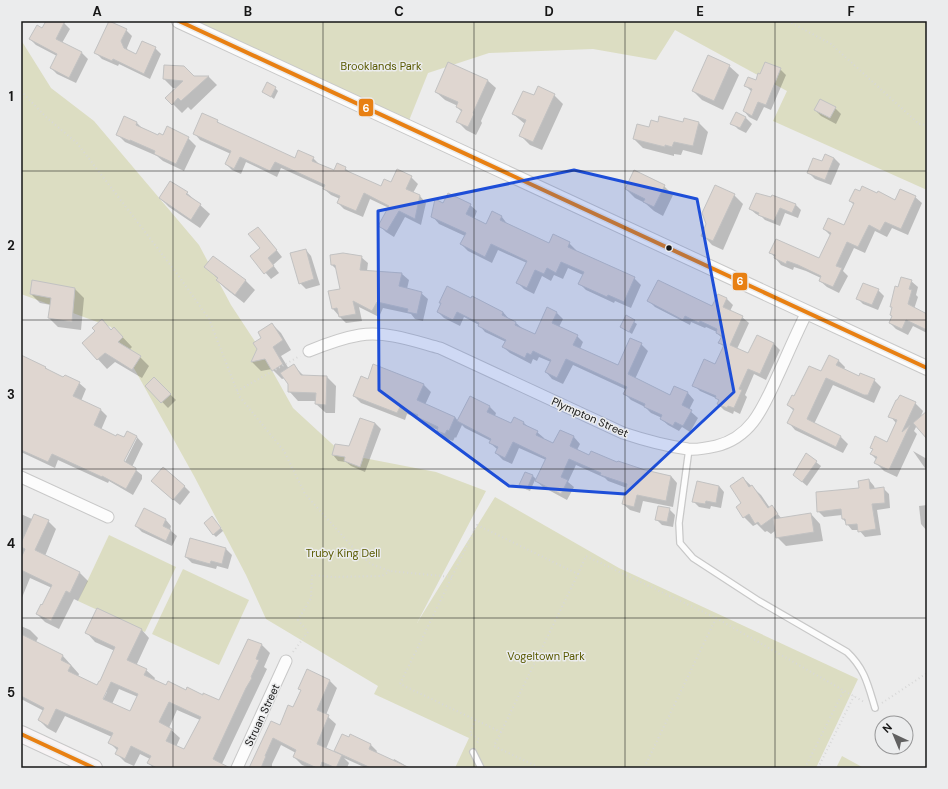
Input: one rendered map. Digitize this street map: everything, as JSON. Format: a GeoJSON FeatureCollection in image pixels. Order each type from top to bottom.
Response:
{"type":"FeatureCollection","features":[{"type":"Feature","properties":{"kind":"main road"},"geometry":{"type":"LineString","coordinates":[[21,734],[94,768]]}},
{"type":"Feature","properties":{"kind":"street"},"geometry":{"type":"LineString","coordinates":[[180,21],[927,368]]}},
{"type":"Feature","properties":{"kind":"street","name":"Plympton Street"},"geometry":{"type":"LineString","coordinates":[[310,351],[337,340],[362,335],[390,335],[440,348],[623,433],[655,443],[689,449],[707,448],[725,444],[740,436],[751,426],[770,393],[806,312]]}},
{"type":"Feature","properties":{"kind":"street"},"geometry":{"type":"LineString","coordinates":[[21,477],[108,517]]}},
{"type":"Feature","properties":{"kind":"street","name":"Struan Street"},"geometry":{"type":"LineString","coordinates":[[237,768],[286,661]]}},
{"type":"Feature","properties":{"kind":"lane"},"geometry":{"type":"LineString","coordinates":[[689,449],[679,523],[680,543],[693,558],[759,601],[847,652],[862,670],[875,708]]}},
{"type":"Feature","properties":{"kind":"lane"},"geometry":{"type":"LineString","coordinates":[[473,752],[481,768]]}},
{"type":"Feature","properties":{"kind":"path"},"geometry":{"type":"LineString","coordinates":[[788,21],[830,44],[919,124],[927,125]]}},
{"type":"Feature","properties":{"kind":"path"},"geometry":{"type":"LineString","coordinates":[[21,91],[46,117],[77,143],[210,319],[239,396],[284,451],[305,494],[357,552],[371,564],[390,571],[452,577]]}},
{"type":"Feature","properties":{"kind":"path"},"geometry":{"type":"LineString","coordinates":[[237,391],[310,351]]}},
{"type":"Feature","properties":{"kind":"path"},"geometry":{"type":"LineString","coordinates":[[501,732],[400,684],[477,525],[578,574]]}},
{"type":"Feature","properties":{"kind":"path"},"geometry":{"type":"LineString","coordinates":[[540,768],[494,746],[586,556],[716,618],[854,696],[818,768]]}},
{"type":"Feature","properties":{"kind":"path"},"geometry":{"type":"LineString","coordinates":[[286,661],[308,632],[298,620],[311,598],[312,576],[382,576],[390,571]]}},
{"type":"Feature","properties":{"kind":"path"},"geometry":{"type":"LineString","coordinates":[[644,768],[716,618]]}},
{"type":"Feature","properties":{"kind":"path"},"geometry":{"type":"LineString","coordinates":[[875,708],[927,673]]}},
{"type":"Feature","properties":{"kind":"path"},"geometry":{"type":"LineString","coordinates":[[805,768],[844,690]]}},
{"type":"Feature","properties":{"kind":"path"},"geometry":{"type":"LineString","coordinates":[[473,752],[479,739],[470,734],[475,720]]}},
{"type":"Feature","properties":{"kind":"highlighted area"},"geometry":{"type":"Polygon","coordinates":[[[574,170],[697,199],[734,392],[625,494],[509,486],[379,390],[378,211],[574,170]]]}},
{"type":"Feature","properties":{"kind":"green space","name":"Brooklands Park"},"geometry":{"type":"Polygon","coordinates":[[[181,21],[927,21],[927,190],[773,121],[787,91],[675,30],[656,60],[593,49],[489,53],[428,73],[406,128],[181,21]]]}},
{"type":"Feature","properties":{"kind":"green space"},"geometry":{"type":"Polygon","coordinates":[[[21,40],[51,88],[94,121],[199,245],[231,305],[260,349],[293,408],[343,454],[436,472],[486,491],[417,623],[495,497],[619,568],[858,679],[816,768],[455,768],[469,738],[374,694],[378,686],[266,619],[246,575],[194,476],[111,327],[21,294],[21,40]]]}},
{"type":"Feature","properties":{"kind":"green space"},"geometry":{"type":"Polygon","coordinates":[[[109,535],[176,567],[145,632],[78,601],[109,535]]]}},
{"type":"Feature","properties":{"kind":"green space"},"geometry":{"type":"Polygon","coordinates":[[[183,569],[249,600],[219,665],[152,634],[183,569]]]}},
{"type":"Feature","properties":{"kind":"green space"},"geometry":{"type":"Polygon","coordinates":[[[842,756],[864,768],[836,768],[842,756]]]}},
{"type":"Feature","properties":{"kind":"building"},"geometry":{"type":"Polygon","coordinates":[[[46,21],[65,21],[56,39],[82,52],[69,78],[50,68],[57,54],[29,39],[37,25],[42,28],[46,21]]]}},
{"type":"Feature","properties":{"kind":"building"},"geometry":{"type":"Polygon","coordinates":[[[109,21],[127,29],[121,41],[124,48],[136,54],[142,41],[156,47],[144,74],[113,59],[112,61],[94,53],[109,21]]]}},
{"type":"Feature","properties":{"kind":"building"},"geometry":{"type":"Polygon","coordinates":[[[708,55],[730,65],[714,101],[692,91],[708,55]]]}},
{"type":"Feature","properties":{"kind":"building"},"geometry":{"type":"Polygon","coordinates":[[[448,62],[488,80],[468,127],[456,122],[462,110],[456,107],[458,102],[435,92],[448,62]]]}},
{"type":"Feature","properties":{"kind":"building"},"geometry":{"type":"Polygon","coordinates":[[[765,62],[781,68],[766,105],[758,102],[752,116],[743,111],[752,89],[744,86],[748,77],[756,80],[758,73],[760,74],[765,62]]]}},
{"type":"Feature","properties":{"kind":"building"},"geometry":{"type":"Polygon","coordinates":[[[164,65],[184,66],[194,76],[209,76],[181,101],[178,98],[172,105],[165,98],[183,81],[163,79],[164,65]]]}},
{"type":"Feature","properties":{"kind":"building"},"geometry":{"type":"Polygon","coordinates":[[[267,82],[276,87],[271,97],[262,92],[267,82]]]}},
{"type":"Feature","properties":{"kind":"building"},"geometry":{"type":"Polygon","coordinates":[[[538,86],[555,94],[533,142],[519,136],[526,120],[512,114],[523,91],[534,95],[538,86]]]}},
{"type":"Feature","properties":{"kind":"building"},"geometry":{"type":"Polygon","coordinates":[[[820,99],[836,107],[830,118],[814,110],[820,99]]]}},
{"type":"Feature","properties":{"kind":"building"},"geometry":{"type":"Polygon","coordinates":[[[736,112],[746,117],[740,128],[730,124],[736,112]]]}},
{"type":"Feature","properties":{"kind":"building"},"geometry":{"type":"Polygon","coordinates":[[[202,113],[218,120],[217,122],[295,158],[298,150],[314,157],[312,161],[334,170],[337,163],[346,167],[345,170],[381,186],[384,179],[391,182],[397,169],[412,176],[406,189],[420,195],[415,219],[399,211],[387,231],[378,226],[389,206],[364,193],[356,211],[337,203],[340,196],[323,189],[325,185],[275,162],[270,171],[240,157],[234,169],[225,164],[231,151],[193,134],[202,113]]]}},
{"type":"Feature","properties":{"kind":"building"},"geometry":{"type":"Polygon","coordinates":[[[124,116],[137,122],[136,125],[158,135],[159,133],[163,135],[167,126],[189,137],[176,164],[154,154],[155,151],[116,135],[124,116]]]}},
{"type":"Feature","properties":{"kind":"building"},"geometry":{"type":"Polygon","coordinates":[[[659,116],[683,122],[684,118],[699,122],[693,146],[674,142],[672,147],[665,145],[665,147],[633,139],[637,124],[649,127],[651,120],[658,122],[659,116]]]}},
{"type":"Feature","properties":{"kind":"building"},"geometry":{"type":"Polygon","coordinates":[[[825,154],[834,158],[825,180],[807,173],[813,158],[822,161],[825,154]]]}},
{"type":"Feature","properties":{"kind":"building"},"geometry":{"type":"Polygon","coordinates":[[[634,170],[665,185],[654,207],[643,202],[645,199],[625,189],[634,170]]]}},
{"type":"Feature","properties":{"kind":"building"},"geometry":{"type":"Polygon","coordinates":[[[170,181],[188,192],[186,194],[201,204],[191,220],[159,198],[170,181]]]}},
{"type":"Feature","properties":{"kind":"building"},"geometry":{"type":"Polygon","coordinates":[[[715,185],[735,194],[713,241],[701,236],[706,224],[702,213],[715,185]]]}},
{"type":"Feature","properties":{"kind":"building"},"geometry":{"type":"Polygon","coordinates":[[[862,186],[877,193],[878,191],[895,200],[900,189],[916,196],[901,229],[885,222],[880,231],[869,225],[858,247],[847,242],[836,266],[842,268],[833,287],[819,281],[821,276],[787,261],[786,264],[774,258],[775,255],[769,253],[776,239],[819,258],[831,233],[823,229],[828,218],[844,225],[854,203],[849,201],[855,189],[860,191],[862,186]]]}},
{"type":"Feature","properties":{"kind":"building"},"geometry":{"type":"Polygon","coordinates":[[[448,193],[471,204],[466,214],[486,224],[492,211],[502,216],[500,220],[549,243],[553,234],[570,242],[568,247],[635,277],[624,302],[608,295],[607,297],[578,284],[584,272],[561,262],[556,273],[547,268],[544,274],[535,270],[527,288],[516,283],[527,261],[491,244],[485,257],[460,244],[466,233],[431,217],[435,199],[443,203],[448,193]]]}},
{"type":"Feature","properties":{"kind":"building"},"geometry":{"type":"Polygon","coordinates":[[[756,193],[771,197],[772,195],[796,204],[792,213],[780,208],[774,221],[758,215],[759,213],[749,209],[756,193]]]}},
{"type":"Feature","properties":{"kind":"building"},"geometry":{"type":"Polygon","coordinates":[[[258,227],[277,250],[268,258],[274,266],[264,274],[250,256],[260,248],[248,234],[258,227]]]}},
{"type":"Feature","properties":{"kind":"building"},"geometry":{"type":"Polygon","coordinates":[[[306,249],[314,279],[299,284],[290,253],[306,249]]]}},
{"type":"Feature","properties":{"kind":"building"},"geometry":{"type":"Polygon","coordinates":[[[343,253],[362,256],[360,270],[402,273],[399,286],[422,292],[417,314],[407,312],[408,309],[377,302],[372,311],[353,301],[356,314],[339,317],[337,308],[332,309],[328,291],[340,289],[335,265],[331,265],[330,255],[343,253]]]}},
{"type":"Feature","properties":{"kind":"building"},"geometry":{"type":"Polygon","coordinates":[[[213,256],[246,280],[235,295],[216,280],[218,278],[204,267],[213,256]]]}},
{"type":"Feature","properties":{"kind":"building"},"geometry":{"type":"Polygon","coordinates":[[[901,277],[912,280],[909,289],[912,290],[908,304],[927,314],[927,330],[906,320],[902,329],[889,323],[892,316],[890,315],[892,307],[890,307],[895,286],[898,287],[901,277]]]}},
{"type":"Feature","properties":{"kind":"building"},"geometry":{"type":"Polygon","coordinates":[[[32,280],[75,288],[72,322],[48,318],[51,298],[30,294],[32,280]]]}},
{"type":"Feature","properties":{"kind":"building"},"geometry":{"type":"Polygon","coordinates":[[[658,280],[712,306],[718,294],[727,298],[723,307],[743,316],[730,345],[748,353],[757,335],[774,343],[760,374],[748,369],[739,389],[742,390],[734,408],[728,406],[727,408],[717,404],[719,400],[715,398],[716,396],[692,386],[704,359],[715,364],[724,345],[718,343],[722,336],[716,333],[717,329],[700,321],[699,323],[685,316],[683,320],[647,301],[658,280]]]}},
{"type":"Feature","properties":{"kind":"building"},"geometry":{"type":"Polygon","coordinates":[[[863,283],[879,289],[872,305],[856,299],[863,283]]]}},
{"type":"Feature","properties":{"kind":"building"},"geometry":{"type":"Polygon","coordinates":[[[447,286],[471,298],[472,296],[503,312],[502,315],[516,322],[515,325],[535,334],[547,307],[557,312],[552,323],[578,335],[573,345],[618,365],[630,338],[642,343],[628,374],[670,395],[674,386],[688,392],[682,405],[692,410],[683,426],[675,422],[673,426],[660,419],[662,415],[644,407],[645,404],[623,394],[627,387],[566,359],[557,378],[545,372],[551,360],[533,351],[531,355],[527,353],[525,358],[502,347],[506,340],[478,326],[479,323],[457,312],[453,320],[437,312],[441,303],[439,303],[447,286]]]}},
{"type":"Feature","properties":{"kind":"building"},"geometry":{"type":"Polygon","coordinates":[[[626,315],[635,320],[629,332],[620,327],[626,315]]]}},
{"type":"Feature","properties":{"kind":"building"},"geometry":{"type":"Polygon","coordinates":[[[102,319],[111,330],[114,327],[123,337],[118,342],[141,356],[132,370],[105,353],[97,360],[82,343],[95,331],[92,328],[102,319]]]}},
{"type":"Feature","properties":{"kind":"building"},"geometry":{"type":"Polygon","coordinates":[[[272,323],[283,340],[273,347],[283,364],[272,371],[265,359],[251,362],[257,349],[253,343],[261,338],[258,332],[272,323]]]}},
{"type":"Feature","properties":{"kind":"building"},"geometry":{"type":"Polygon","coordinates":[[[21,355],[63,377],[65,375],[80,382],[73,396],[101,409],[94,425],[116,436],[117,434],[124,437],[127,431],[137,436],[124,461],[136,468],[136,471],[126,489],[102,476],[52,454],[48,462],[21,450],[21,355]]]}},
{"type":"Feature","properties":{"kind":"building"},"geometry":{"type":"Polygon","coordinates":[[[829,355],[839,360],[836,365],[859,376],[860,373],[875,379],[868,395],[864,395],[826,378],[807,419],[841,436],[836,447],[787,423],[794,409],[787,405],[792,395],[794,396],[809,366],[821,371],[829,355]]]}},
{"type":"Feature","properties":{"kind":"building"},"geometry":{"type":"Polygon","coordinates":[[[294,364],[301,375],[327,376],[326,405],[315,404],[316,393],[288,392],[288,384],[280,373],[294,364]]]}},
{"type":"Feature","properties":{"kind":"building"},"geometry":{"type":"Polygon","coordinates":[[[373,364],[424,384],[417,400],[455,417],[449,431],[447,430],[445,434],[437,431],[438,427],[417,417],[418,415],[400,407],[397,413],[353,396],[361,376],[368,379],[373,364]]]}},
{"type":"Feature","properties":{"kind":"building"},"geometry":{"type":"Polygon","coordinates":[[[154,377],[171,394],[161,403],[145,386],[154,377]]]}},
{"type":"Feature","properties":{"kind":"building"},"geometry":{"type":"Polygon","coordinates":[[[900,395],[916,402],[902,432],[910,425],[889,470],[874,463],[877,457],[870,454],[873,449],[870,448],[875,436],[887,442],[897,420],[888,417],[900,395]]]}},
{"type":"Feature","properties":{"kind":"building"},"geometry":{"type":"Polygon","coordinates":[[[470,396],[490,406],[487,412],[511,423],[514,417],[524,422],[523,424],[538,431],[536,435],[553,443],[560,430],[574,436],[570,446],[589,455],[591,451],[617,462],[618,461],[645,470],[671,476],[666,501],[637,495],[634,507],[622,504],[627,484],[600,475],[601,473],[569,459],[561,477],[568,480],[561,494],[535,481],[546,458],[513,442],[505,458],[495,453],[498,447],[489,443],[491,439],[457,421],[470,396]]]}},
{"type":"Feature","properties":{"kind":"building"},"geometry":{"type":"Polygon","coordinates":[[[927,411],[927,439],[913,423],[927,411]]]}},
{"type":"Feature","properties":{"kind":"building"},"geometry":{"type":"Polygon","coordinates":[[[360,418],[375,423],[360,467],[344,461],[345,457],[332,455],[335,444],[349,446],[360,418]]]}},
{"type":"Feature","properties":{"kind":"building"},"geometry":{"type":"Polygon","coordinates":[[[806,453],[817,461],[802,482],[793,475],[806,453]]]}},
{"type":"Feature","properties":{"kind":"building"},"geometry":{"type":"Polygon","coordinates":[[[163,467],[185,486],[173,500],[151,481],[163,467]]]}},
{"type":"Feature","properties":{"kind":"building"},"geometry":{"type":"Polygon","coordinates":[[[525,472],[533,475],[527,489],[519,485],[525,472]]]}},
{"type":"Feature","properties":{"kind":"building"},"geometry":{"type":"Polygon","coordinates":[[[743,477],[749,487],[752,485],[768,508],[772,505],[778,514],[761,526],[758,522],[755,524],[749,514],[743,518],[736,507],[741,503],[730,486],[743,477]]]}},
{"type":"Feature","properties":{"kind":"building"},"geometry":{"type":"Polygon","coordinates":[[[869,479],[870,489],[884,487],[885,503],[872,504],[876,529],[858,532],[857,524],[846,525],[845,519],[842,519],[841,509],[817,512],[816,492],[859,488],[858,481],[869,479]]]}},
{"type":"Feature","properties":{"kind":"building"},"geometry":{"type":"Polygon","coordinates":[[[697,481],[719,486],[716,503],[706,501],[705,504],[692,502],[697,481]]]}},
{"type":"Feature","properties":{"kind":"building"},"geometry":{"type":"Polygon","coordinates":[[[658,506],[670,508],[667,522],[655,520],[658,506]]]}},
{"type":"Feature","properties":{"kind":"building"},"geometry":{"type":"Polygon","coordinates":[[[144,508],[166,519],[163,526],[171,530],[166,541],[135,526],[144,508]]]}},
{"type":"Feature","properties":{"kind":"building"},"geometry":{"type":"Polygon","coordinates":[[[811,513],[814,532],[776,538],[773,519],[811,513]]]}},
{"type":"Feature","properties":{"kind":"building"},"geometry":{"type":"Polygon","coordinates":[[[34,514],[49,520],[35,550],[80,572],[70,593],[66,591],[51,621],[36,614],[52,585],[21,570],[21,558],[25,549],[21,547],[21,543],[34,514]]]}},
{"type":"Feature","properties":{"kind":"building"},"geometry":{"type":"Polygon","coordinates":[[[212,516],[221,528],[213,535],[204,523],[212,516]]]}},
{"type":"Feature","properties":{"kind":"building"},"geometry":{"type":"Polygon","coordinates":[[[190,538],[226,548],[222,564],[211,561],[210,564],[185,557],[190,538]]]}},
{"type":"Feature","properties":{"kind":"building"},"geometry":{"type":"Polygon","coordinates":[[[97,608],[142,629],[127,660],[147,669],[144,675],[166,685],[168,681],[186,690],[187,687],[203,695],[203,693],[219,700],[248,639],[262,644],[256,659],[259,660],[251,677],[252,678],[213,759],[230,768],[157,768],[147,763],[151,756],[131,746],[125,759],[115,754],[118,748],[108,743],[113,733],[56,709],[48,726],[38,720],[44,708],[21,696],[21,634],[63,655],[61,660],[71,665],[68,671],[97,685],[115,647],[85,633],[97,608]],[[111,682],[103,699],[130,711],[138,694],[111,682]],[[169,702],[159,722],[172,729],[166,741],[184,749],[201,717],[169,702]]]}},
{"type":"Feature","properties":{"kind":"building"},"geometry":{"type":"Polygon","coordinates":[[[307,669],[330,680],[317,710],[329,715],[317,744],[342,755],[336,768],[322,762],[320,768],[317,768],[293,757],[296,750],[273,738],[261,768],[249,768],[271,721],[280,725],[288,705],[293,707],[301,690],[298,689],[307,669]]]}},
{"type":"Feature","properties":{"kind":"building"},"geometry":{"type":"Polygon","coordinates":[[[342,734],[349,737],[350,734],[371,744],[369,749],[410,768],[371,768],[334,751],[342,734]]]}},
{"type":"Feature","properties":{"kind":"transit line","name":"6"},"geometry":{"type":"LineString","coordinates":[[179,21],[927,368]]}},
{"type":"Feature","properties":{"kind":"transit line","name":"6"},"geometry":{"type":"LineString","coordinates":[[21,734],[94,768]]}},
{"type":"Feature","properties":{"kind":"park label","name":"Truby King Dell"},"geometry":{"type":"Point","coordinates":[343,553]}},
{"type":"Feature","properties":{"kind":"park label","name":"Vogeltown Park"},"geometry":{"type":"Point","coordinates":[546,656]}}]}
